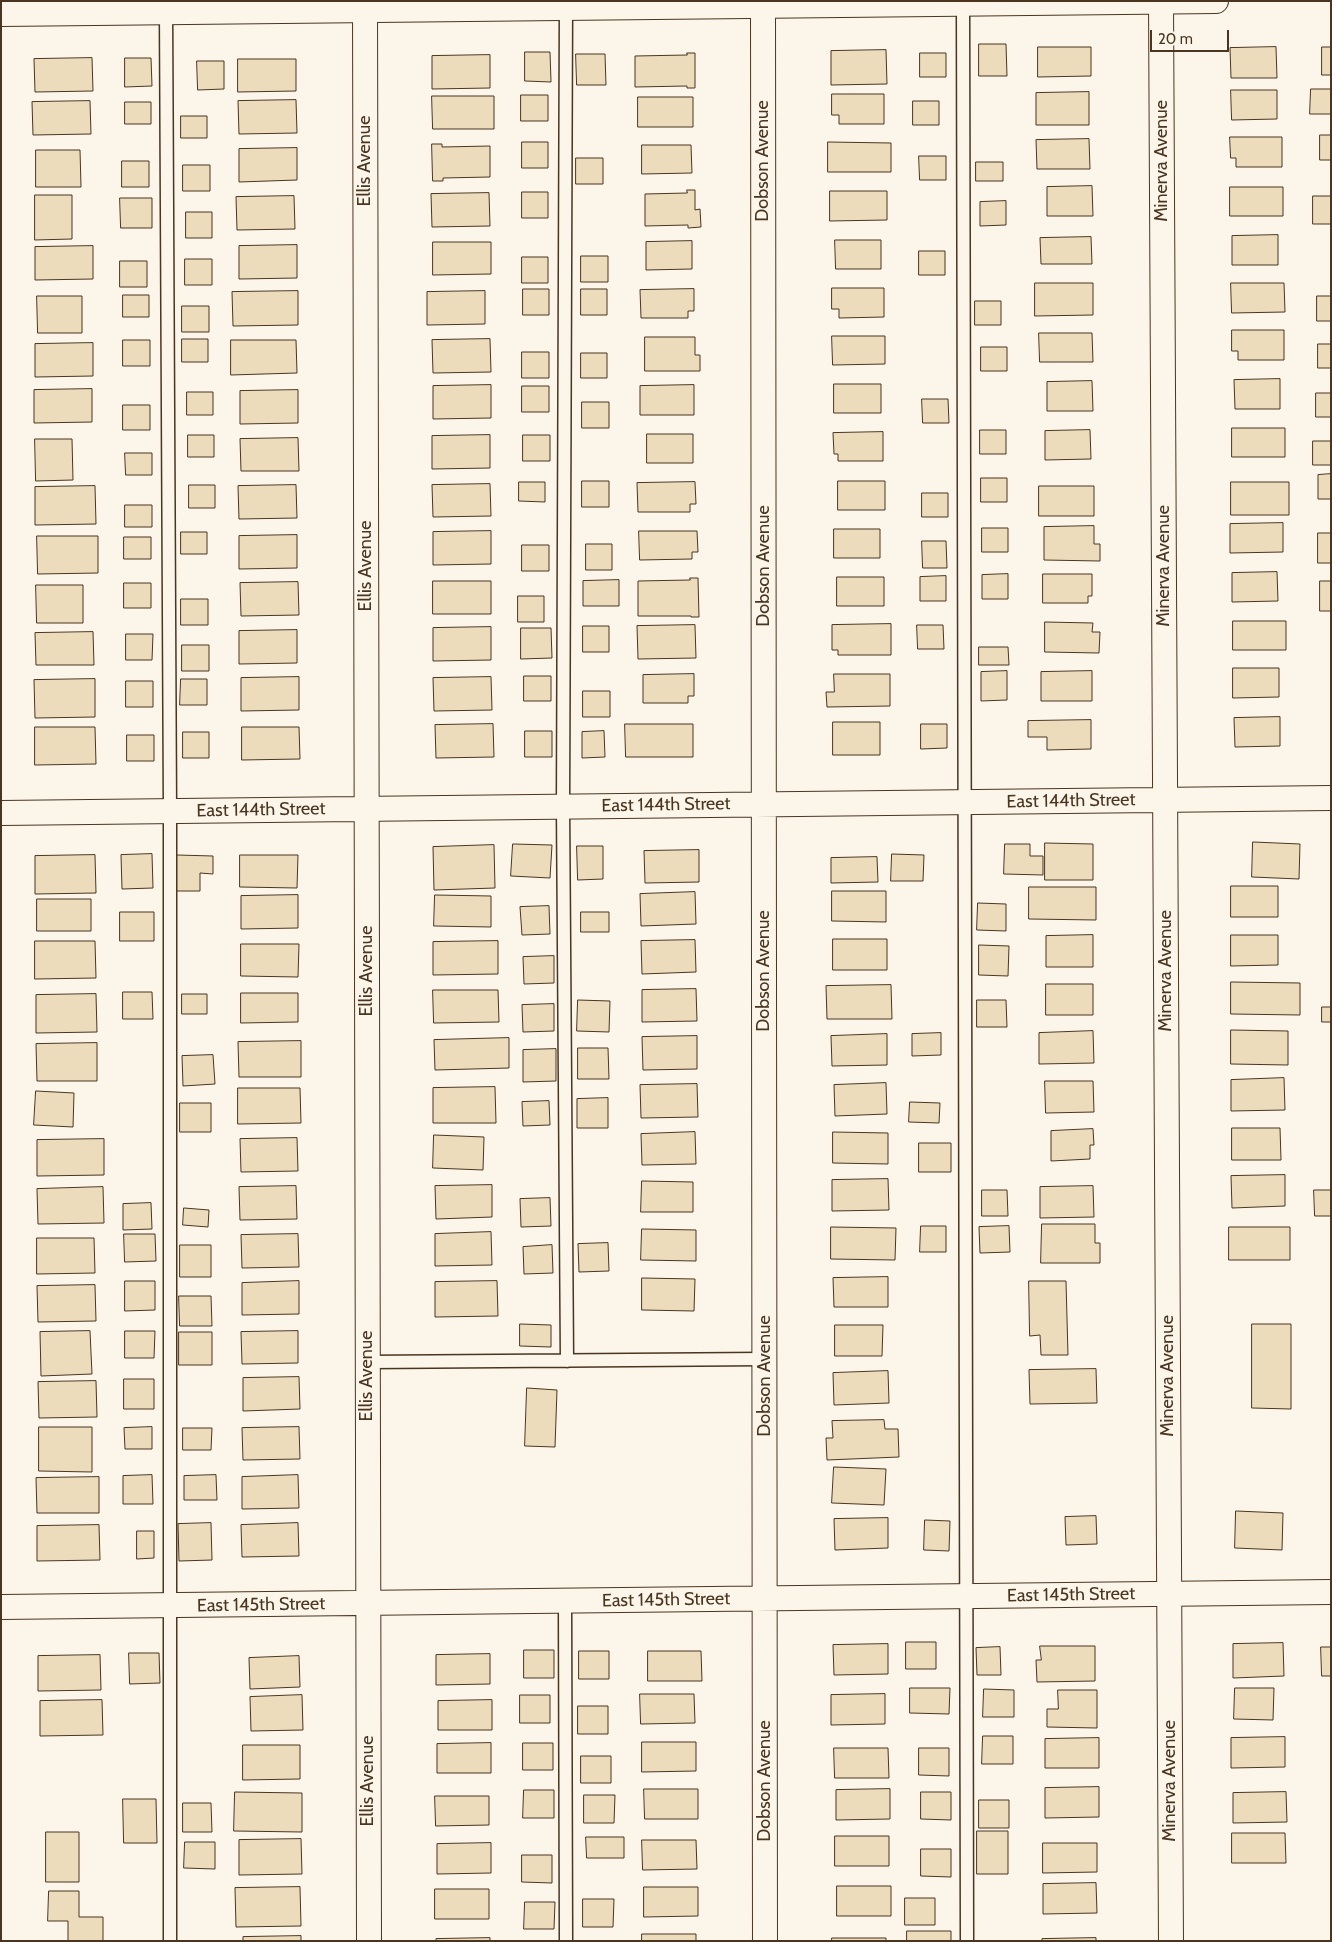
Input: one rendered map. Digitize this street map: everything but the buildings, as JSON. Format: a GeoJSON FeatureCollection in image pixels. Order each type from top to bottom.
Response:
{"type":"FeatureCollection","features":[{"type":"Feature","properties":{"kind":"street"},"geometry":{"type":"LineString","coordinates":[[1,14],[166,7],[1216,1]]}},
{"type":"Feature","properties":{"kind":"street","name":"Minerva Avenue"},"geometry":{"type":"LineString","coordinates":[[1161,2],[1171,1941]]}},
{"type":"Feature","properties":{"kind":"street","name":"Dobson Avenue"},"geometry":{"type":"LineString","coordinates":[[763,4],[765,1941]]}},
{"type":"Feature","properties":{"kind":"street","name":"Ellis Avenue"},"geometry":{"type":"LineString","coordinates":[[365,6],[369,1941]]}},
{"type":"Feature","properties":{"kind":"street","name":"East 144th Street"},"geometry":{"type":"LineString","coordinates":[[1,813],[1331,798]]}},
{"type":"Feature","properties":{"kind":"street","name":"East 145th Street"},"geometry":{"type":"LineString","coordinates":[[1,1608],[1331,1592]]}},
{"type":"Feature","properties":{"kind":"lane"},"geometry":{"type":"LineString","coordinates":[[963,2],[967,1941]]}},
{"type":"Feature","properties":{"kind":"lane"},"geometry":{"type":"LineString","coordinates":[[566,5],[563,806],[566,1361]]}},
{"type":"Feature","properties":{"kind":"lane"},"geometry":{"type":"LineString","coordinates":[[166,7],[170,811],[170,1941]]}},
{"type":"Feature","properties":{"kind":"lane"},"geometry":{"type":"LineString","coordinates":[[367,1362],[764,1359]]}},
{"type":"Feature","properties":{"kind":"lane"},"geometry":{"type":"LineString","coordinates":[[565,1601],[566,1941]]}}]}
